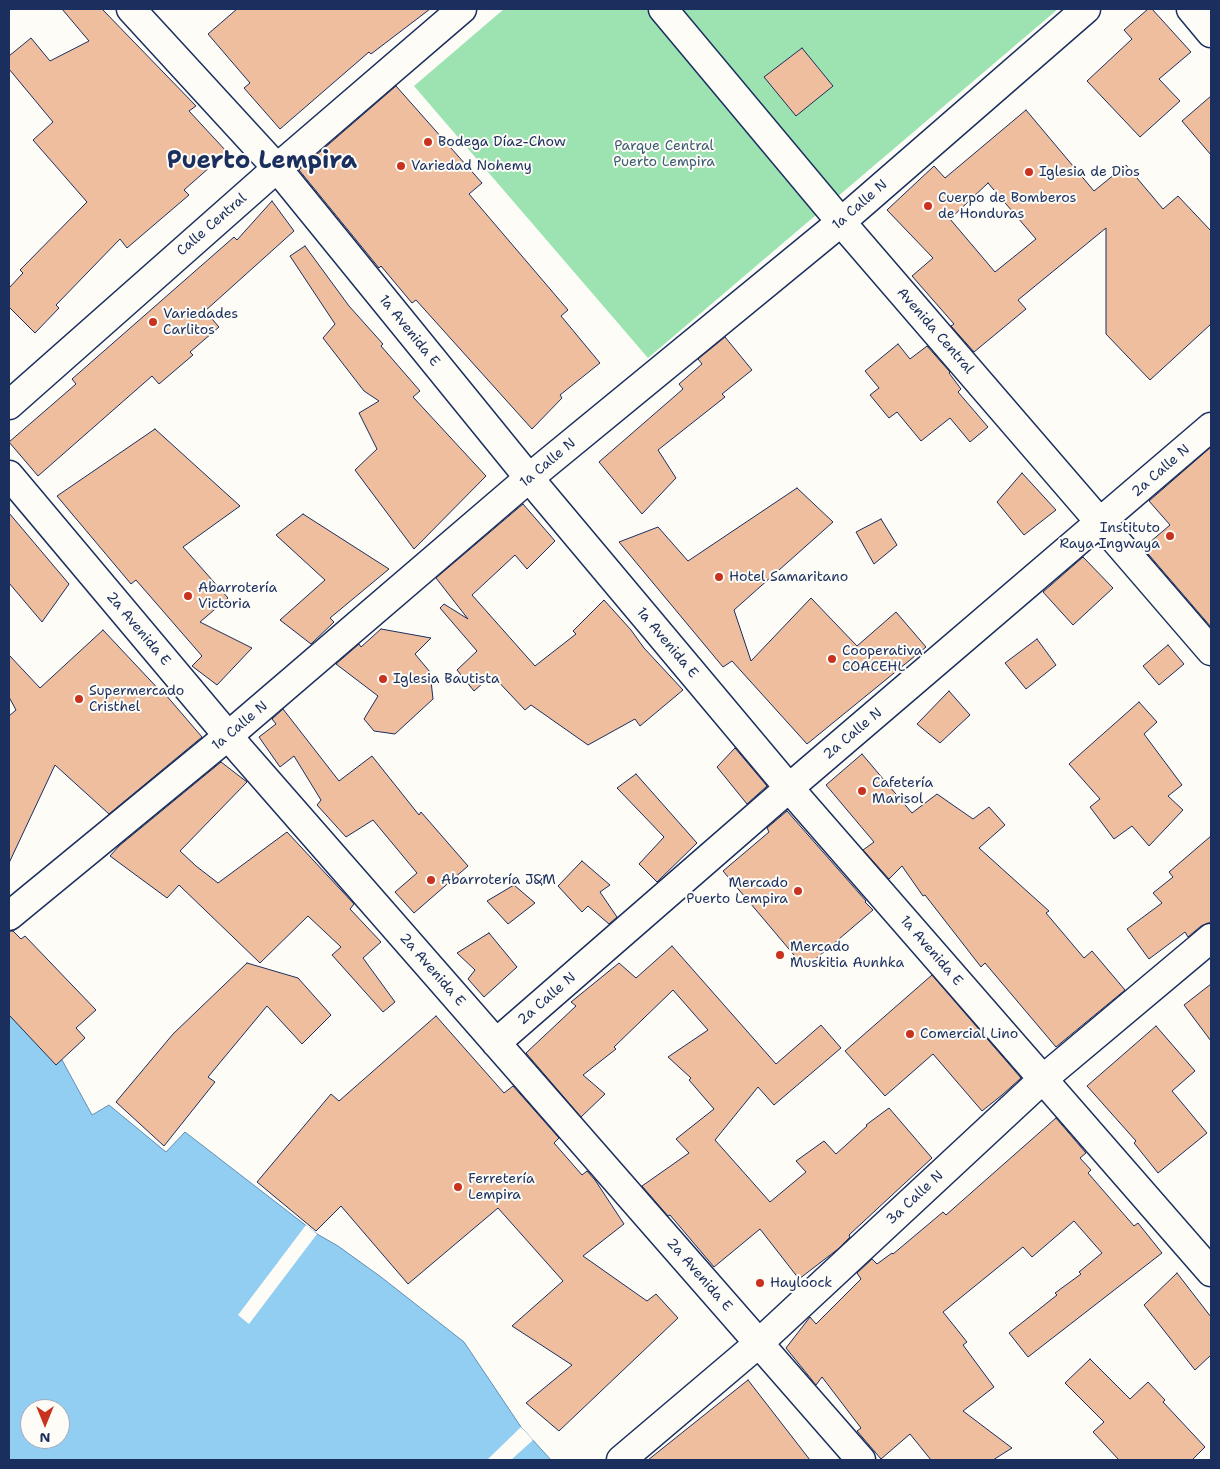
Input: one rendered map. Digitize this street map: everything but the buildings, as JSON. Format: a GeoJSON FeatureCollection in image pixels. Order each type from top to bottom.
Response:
{"type":"FeatureCollection","features":[{"type":"Feature","properties":{"kind":"street","name":"1a Avenida E"},"geometry":{"type":"LineString","coordinates":[[131,9],[277,168],[529,478],[789,788],[1211,1272]]}},
{"type":"Feature","properties":{"kind":"street","name":"Calle Central"},"geometry":{"type":"LineString","coordinates":[[9,405],[277,168],[462,9]]}},
{"type":"Feature","properties":{"kind":"street","name":"Avenida Central"},"geometry":{"type":"LineString","coordinates":[[662,9],[841,222],[1211,651]]}},
{"type":"Feature","properties":{"kind":"street","name":"1a Calle N"},"geometry":{"type":"LineString","coordinates":[[9,916],[228,736],[529,478],[841,222],[1086,9]]}},
{"type":"Feature","properties":{"kind":"street"},"geometry":{"type":"LineString","coordinates":[[1191,9],[1211,33]]}},
{"type":"Feature","properties":{"kind":"street","name":"2a Calle N"},"geometry":{"type":"LineString","coordinates":[[496,1043],[789,788],[1211,427]]}},
{"type":"Feature","properties":{"kind":"street","name":"2a Avenida E"},"geometry":{"type":"LineString","coordinates":[[9,475],[228,736],[861,1460]]}},
{"type":"Feature","properties":{"kind":"street","name":"3a Calle N"},"geometry":{"type":"LineString","coordinates":[[620,1460],[759,1343],[1043,1079],[1211,938]]}},
{"type":"Feature","properties":{"kind":"green space","name":"Parque Central Puerto Lempira"},"geometry":{"type":"Polygon","coordinates":[[[504,9],[1058,9],[648,358],[414,86],[504,9]]]}},
{"type":"Feature","properties":{"kind":"water"},"geometry":{"type":"Polygon","coordinates":[[[9,989],[62,1060],[92,1115],[109,1105],[166,1152],[185,1132],[317,1234],[338,1246],[381,1277],[464,1342],[521,1427],[551,1460],[9,1460],[9,989]]]}},
{"type":"Feature","properties":{"kind":"pier"},"geometry":{"type":"Polygon","coordinates":[[[306,1225],[317,1234],[249,1324],[238,1315],[306,1225]]]}},
{"type":"Feature","properties":{"kind":"pier"},"geometry":{"type":"Polygon","coordinates":[[[521,1427],[533,1440],[511,1460],[487,1460],[521,1427]]]}},
{"type":"Feature","properties":{"kind":"place","name":"Bodega Díaz-Chow"},"geometry":{"type":"Point","coordinates":[428,142]}},
{"type":"Feature","properties":{"kind":"place","name":"Variedad Nohemy"},"geometry":{"type":"Point","coordinates":[401,166]}},
{"type":"Feature","properties":{"kind":"place","name":"Iglesia de Dios"},"geometry":{"type":"Point","coordinates":[1029,172]}},
{"type":"Feature","properties":{"kind":"place","name":"Cuerpo de Bomberos de Honduras"},"geometry":{"type":"Point","coordinates":[928,206]}},
{"type":"Feature","properties":{"kind":"place","name":"Variedades Carlitos"},"geometry":{"type":"Point","coordinates":[153,322]}},
{"type":"Feature","properties":{"kind":"place","name":"Instituto Raya Ingwaya"},"geometry":{"type":"Point","coordinates":[1170,536]}},
{"type":"Feature","properties":{"kind":"place","name":"Hotel Samaritano"},"geometry":{"type":"Point","coordinates":[719,577]}},
{"type":"Feature","properties":{"kind":"place","name":"Abarrotería Victoria"},"geometry":{"type":"Point","coordinates":[188,596]}},
{"type":"Feature","properties":{"kind":"place","name":"Cooperativa COACEHL"},"geometry":{"type":"Point","coordinates":[832,659]}},
{"type":"Feature","properties":{"kind":"place","name":"Iglesia Bautista"},"geometry":{"type":"Point","coordinates":[383,679]}},
{"type":"Feature","properties":{"kind":"place","name":"Supermercado Cristhel"},"geometry":{"type":"Point","coordinates":[79,699]}},
{"type":"Feature","properties":{"kind":"place","name":"Cafetería Marisol"},"geometry":{"type":"Point","coordinates":[862,791]}},
{"type":"Feature","properties":{"kind":"place","name":"Abarrotería J&M"},"geometry":{"type":"Point","coordinates":[431,880]}},
{"type":"Feature","properties":{"kind":"place","name":"Mercado Puerto Lempira"},"geometry":{"type":"Point","coordinates":[798,891]}},
{"type":"Feature","properties":{"kind":"place","name":"Mercado Muskitia Aunhka"},"geometry":{"type":"Point","coordinates":[780,955]}},
{"type":"Feature","properties":{"kind":"place","name":"Comercial Lino"},"geometry":{"type":"Point","coordinates":[910,1034]}},
{"type":"Feature","properties":{"kind":"place","name":"Ferretería Lempira"},"geometry":{"type":"Point","coordinates":[458,1187]}},
{"type":"Feature","properties":{"kind":"place","name":"Hayloock"},"geometry":{"type":"Point","coordinates":[760,1283]}},
{"type":"Feature","properties":{"kind":"district","name":"Puerto Lempira"},"geometry":{"type":"Point","coordinates":[262,162]}}]}
